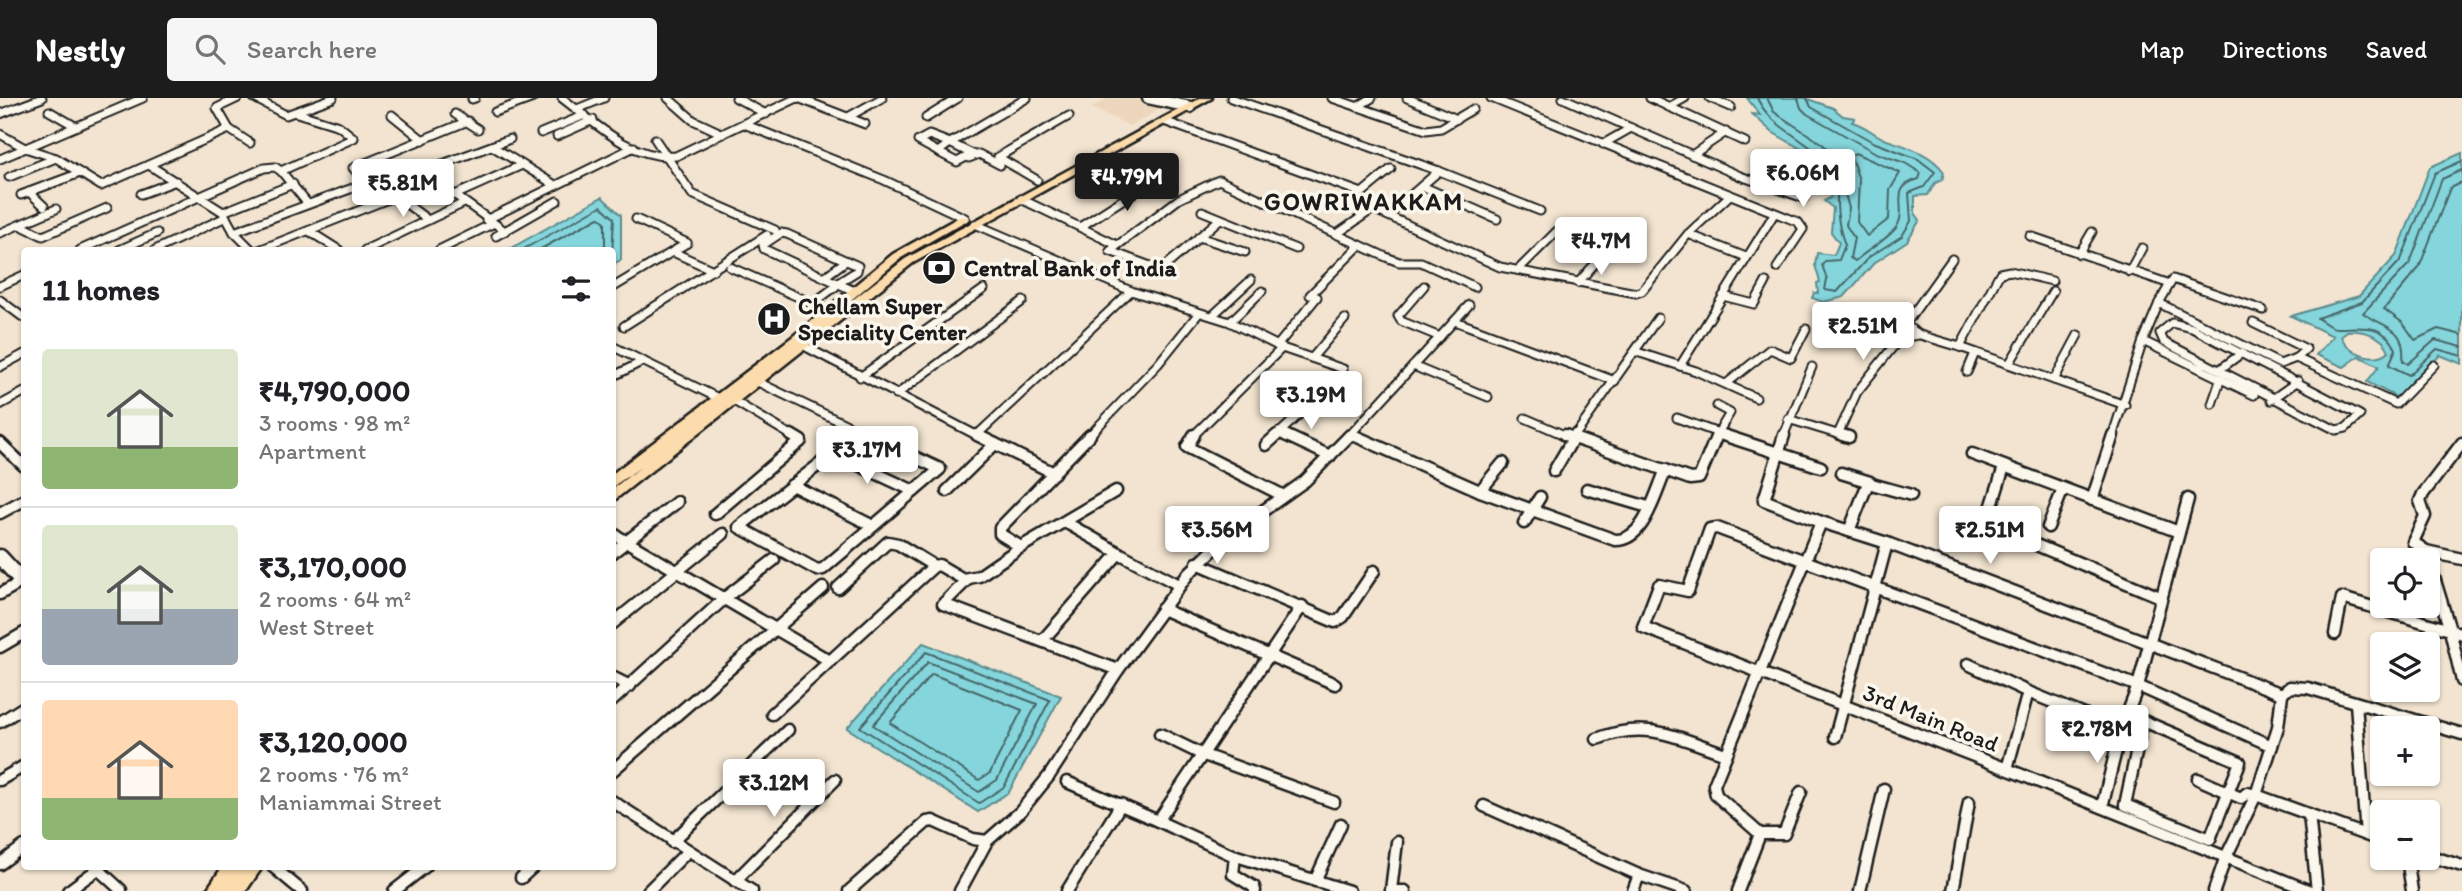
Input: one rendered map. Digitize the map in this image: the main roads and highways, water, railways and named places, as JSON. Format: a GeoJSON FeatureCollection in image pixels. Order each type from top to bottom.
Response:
{"type":"FeatureCollection","features":[{"type":"Feature","properties":{"kind":"main road"},"geometry":{"type":"LineString","coordinates":[[616,493],[909,261],[1035,181],[1186,103],[1207,98]]}},
{"type":"Feature","properties":{"kind":"main road"},"geometry":{"type":"LineString","coordinates":[[616,479],[914,245],[1021,198],[1164,121],[1186,103]]}},
{"type":"Feature","properties":{"kind":"main road"},"geometry":{"type":"LineString","coordinates":[[215,891],[231,870]]}},
{"type":"Feature","properties":{"kind":"main road"},"geometry":{"type":"LineString","coordinates":[[235,891],[251,870]]}},
{"type":"Feature","properties":{"kind":"water"},"geometry":{"type":"Polygon","coordinates":[[[1747,98],[1805,98],[1833,108],[1843,116],[1855,118],[1852,122],[1882,138],[1925,155],[1944,172],[1942,180],[1935,183],[1928,195],[1915,196],[1915,213],[1920,220],[1907,241],[1874,263],[1844,297],[1823,302],[1812,298],[1814,293],[1818,293],[1817,283],[1820,282],[1815,265],[1817,253],[1834,255],[1839,243],[1831,232],[1833,208],[1824,201],[1830,198],[1832,178],[1810,176],[1829,171],[1805,163],[1813,156],[1772,132],[1752,114],[1760,115],[1747,98]]]}},
{"type":"Feature","properties":{"kind":"water"},"geometry":{"type":"Polygon","coordinates":[[[2462,153],[2462,364],[2440,355],[2400,399],[2367,382],[2379,366],[2359,356],[2344,367],[2316,355],[2333,336],[2291,316],[2359,296],[2396,256],[2430,167],[2462,153]],[[2347,331],[2341,336],[2355,352],[2377,357],[2389,351],[2377,337],[2347,331]]]}},
{"type":"Feature","properties":{"kind":"water"},"geometry":{"type":"Polygon","coordinates":[[[602,197],[621,215],[621,260],[616,262],[616,247],[513,247],[602,197]]]}},
{"type":"Feature","properties":{"kind":"water"},"geometry":{"type":"Polygon","coordinates":[[[923,643],[1061,696],[1009,792],[978,812],[847,728],[923,643]]]}},
{"type":"Feature","properties":{"kind":"place","name":"Central Bank of India"},"geometry":{"type":"Point","coordinates":[939,268]}},
{"type":"Feature","properties":{"kind":"place","name":"Chellam Super Speciality Center"},"geometry":{"type":"Point","coordinates":[774,319]}},
{"type":"Feature","properties":{"kind":"district","name":"GOWRIWAKKAM"},"geometry":{"type":"Point","coordinates":[1364,201]}}]}
